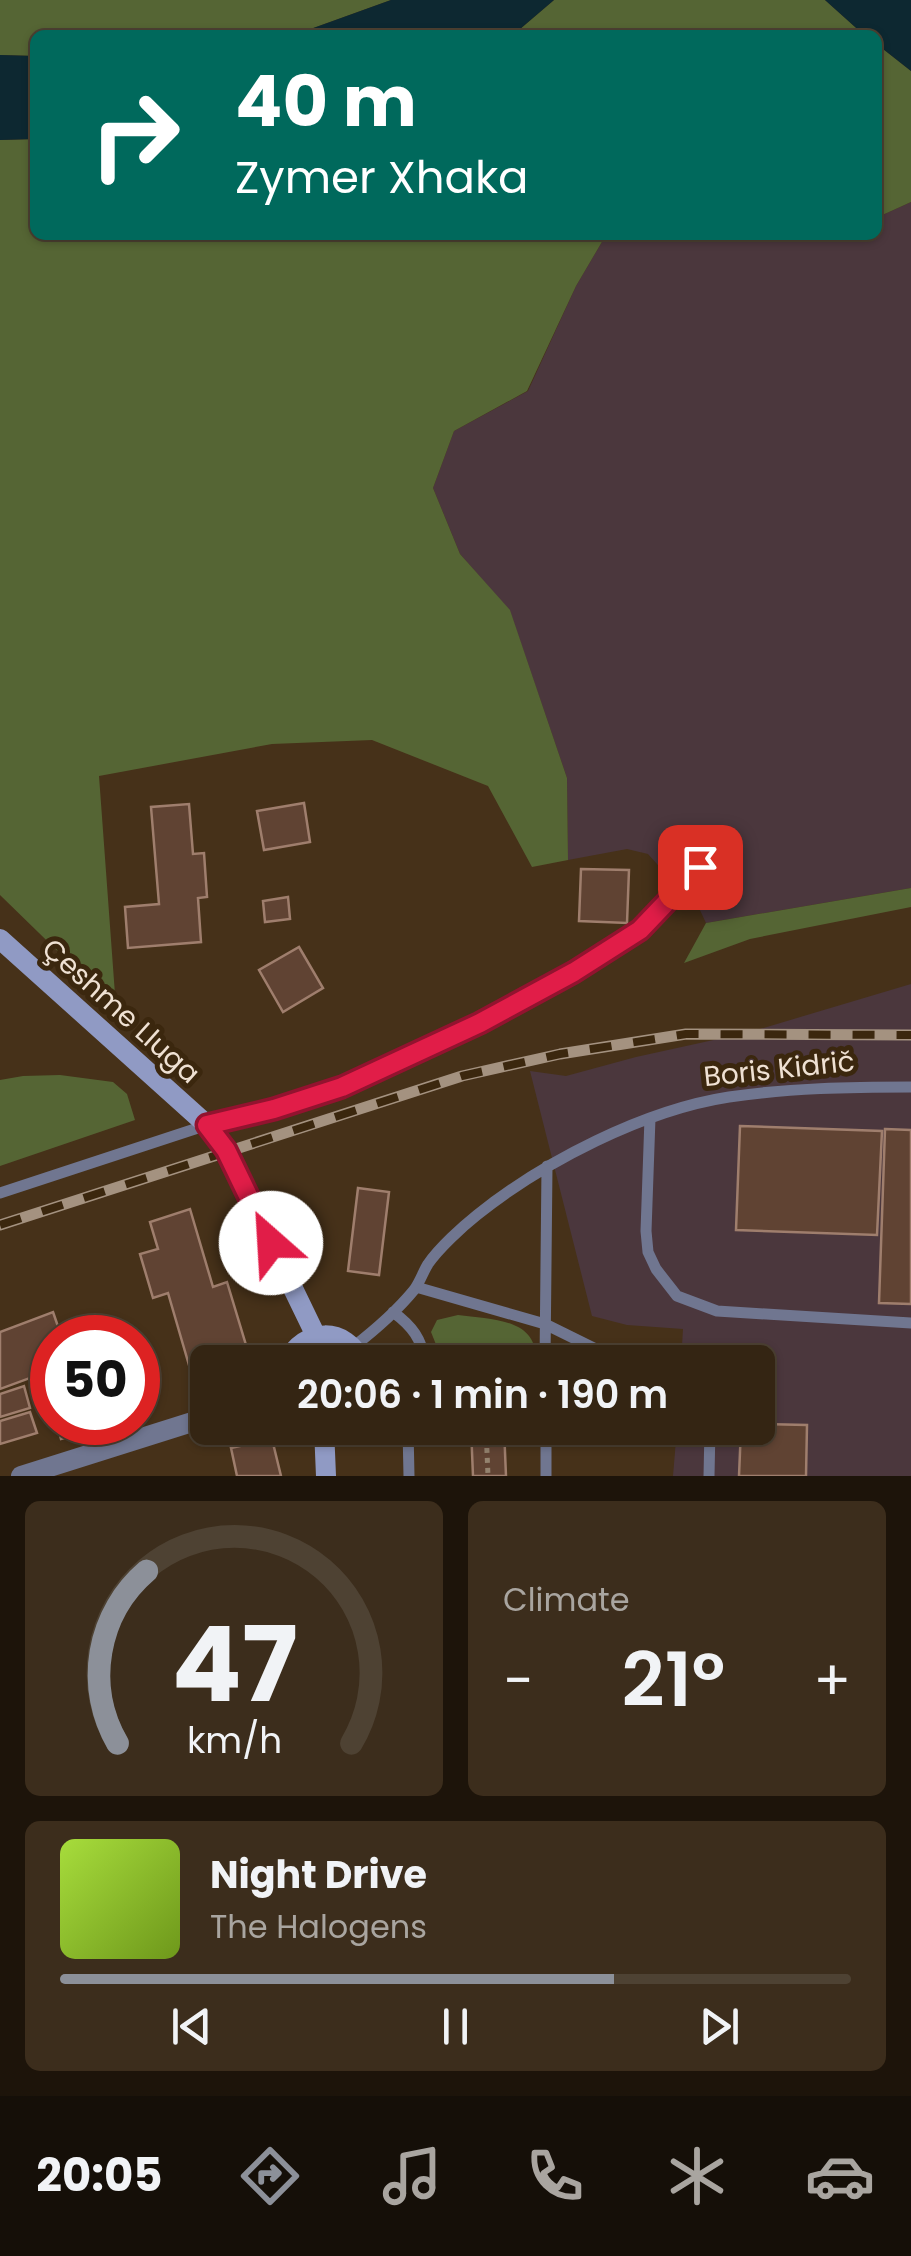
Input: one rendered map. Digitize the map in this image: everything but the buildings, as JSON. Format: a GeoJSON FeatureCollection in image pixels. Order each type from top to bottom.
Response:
{"type":"FeatureCollection","features":[{"type":"Feature","properties":{"kind":"main road","name":"Çeshme Lluga"},"geometry":{"type":"LineString","coordinates":[[0,939],[207,1125],[226,1150],[316,1336]]}},
{"type":"Feature","properties":{"kind":"main road"},"geometry":{"type":"LineString","coordinates":[[298,1345],[316,1336],[329,1335],[348,1345]]}},
{"type":"Feature","properties":{"kind":"main road"},"geometry":{"type":"LineString","coordinates":[[325,1445],[326,1476]]}},
{"type":"Feature","properties":{"kind":"street"},"geometry":{"type":"LineString","coordinates":[[207,1125],[342,1087],[480,1023],[574,972],[640,930],[700,867]]}},
{"type":"Feature","properties":{"kind":"street"},"geometry":{"type":"LineString","coordinates":[[20,1476],[190,1423]]}},
{"type":"Feature","properties":{"kind":"lane","name":"Boris Kidrič"},"geometry":{"type":"LineString","coordinates":[[365,1345],[416,1287],[429,1262],[476,1216],[547,1166],[650,1118],[726,1097],[812,1088],[911,1087]]}},
{"type":"Feature","properties":{"kind":"lane"},"geometry":{"type":"LineString","coordinates":[[650,1118],[648,1252],[677,1296],[717,1311],[911,1323]]}},
{"type":"Feature","properties":{"kind":"lane"},"geometry":{"type":"LineString","coordinates":[[0,1193],[207,1125]]}},
{"type":"Feature","properties":{"kind":"lane"},"geometry":{"type":"LineString","coordinates":[[546,1345],[547,1166]]}},
{"type":"Feature","properties":{"kind":"lane"},"geometry":{"type":"LineString","coordinates":[[416,1287],[546,1324],[588,1345]]}},
{"type":"Feature","properties":{"kind":"lane"},"geometry":{"type":"LineString","coordinates":[[393,1312],[411,1325],[422,1345]]}},
{"type":"Feature","properties":{"kind":"lane"},"geometry":{"type":"LineString","coordinates":[[409,1445],[410,1476]]}},
{"type":"Feature","properties":{"kind":"lane"},"geometry":{"type":"LineString","coordinates":[[546,1445],[546,1476]]}},
{"type":"Feature","properties":{"kind":"lane"},"geometry":{"type":"LineString","coordinates":[[709,1476],[710,1445]]}},
{"type":"Feature","properties":{"kind":"path"},"geometry":{"type":"LineString","coordinates":[[487,1445],[488,1476]]}},
{"type":"Feature","properties":{"kind":"shaded area"},"geometry":{"type":"Polygon","coordinates":[[[911,202],[911,888],[706,923],[693,895],[648,854],[627,849],[568,860],[567,778],[510,611],[460,554],[433,488],[454,431],[528,391],[576,286],[603,240],[882,240],[882,215],[911,202]]]}},
{"type":"Feature","properties":{"kind":"shaded area"},"geometry":{"type":"Polygon","coordinates":[[[911,984],[911,1476],[673,1476],[676,1445],[775,1445],[775,1345],[682,1345],[683,1329],[627,1325],[592,1316],[530,1071],[566,1076],[750,1032],[911,984]]]}},
{"type":"Feature","properties":{"kind":"green space"},"geometry":{"type":"Polygon","coordinates":[[[0,0],[391,0],[308,30],[30,30],[30,56],[0,55],[0,0]]]}},
{"type":"Feature","properties":{"kind":"green space"},"geometry":{"type":"Polygon","coordinates":[[[554,0],[825,0],[858,30],[519,30],[554,0]]]}},
{"type":"Feature","properties":{"kind":"green space"},"geometry":{"type":"Polygon","coordinates":[[[882,48],[911,71],[911,202],[882,215],[882,48]]]}},
{"type":"Feature","properties":{"kind":"green space"},"geometry":{"type":"Polygon","coordinates":[[[30,139],[30,240],[603,240],[576,286],[527,391],[454,431],[433,488],[460,554],[510,610],[567,778],[568,860],[532,867],[488,786],[372,740],[272,744],[99,776],[116,1008],[0,895],[0,140],[30,139]]]}},
{"type":"Feature","properties":{"kind":"green space"},"geometry":{"type":"Polygon","coordinates":[[[911,888],[911,907],[750,939],[684,963],[706,923],[911,888]]]}},
{"type":"Feature","properties":{"kind":"green space"},"geometry":{"type":"Polygon","coordinates":[[[60,1075],[113,1082],[127,1094],[135,1120],[0,1166],[0,1080],[60,1075]]]}},
{"type":"Feature","properties":{"kind":"green space"},"geometry":{"type":"Polygon","coordinates":[[[458,1315],[498,1320],[521,1329],[534,1345],[436,1345],[431,1332],[437,1320],[458,1315]]]}},
{"type":"Feature","properties":{"kind":"water"},"geometry":{"type":"Polygon","coordinates":[[[391,0],[554,0],[519,30],[308,30],[391,0]]]}},
{"type":"Feature","properties":{"kind":"water"},"geometry":{"type":"Polygon","coordinates":[[[825,0],[911,0],[911,71],[882,48],[882,30],[858,30],[825,0]]]}},
{"type":"Feature","properties":{"kind":"water"},"geometry":{"type":"Polygon","coordinates":[[[0,55],[30,56],[30,139],[0,140],[0,55]]]}},
{"type":"Feature","properties":{"kind":"railway"},"geometry":{"type":"LineString","coordinates":[[0,1225],[462,1076],[560,1054],[686,1034],[911,1035]]}},
{"type":"Feature","properties":{"kind":"route"},"geometry":{"type":"LineString","coordinates":[[271,1243],[226,1150],[207,1125],[342,1087],[480,1023],[574,972],[640,930],[700,867]]}}]}
